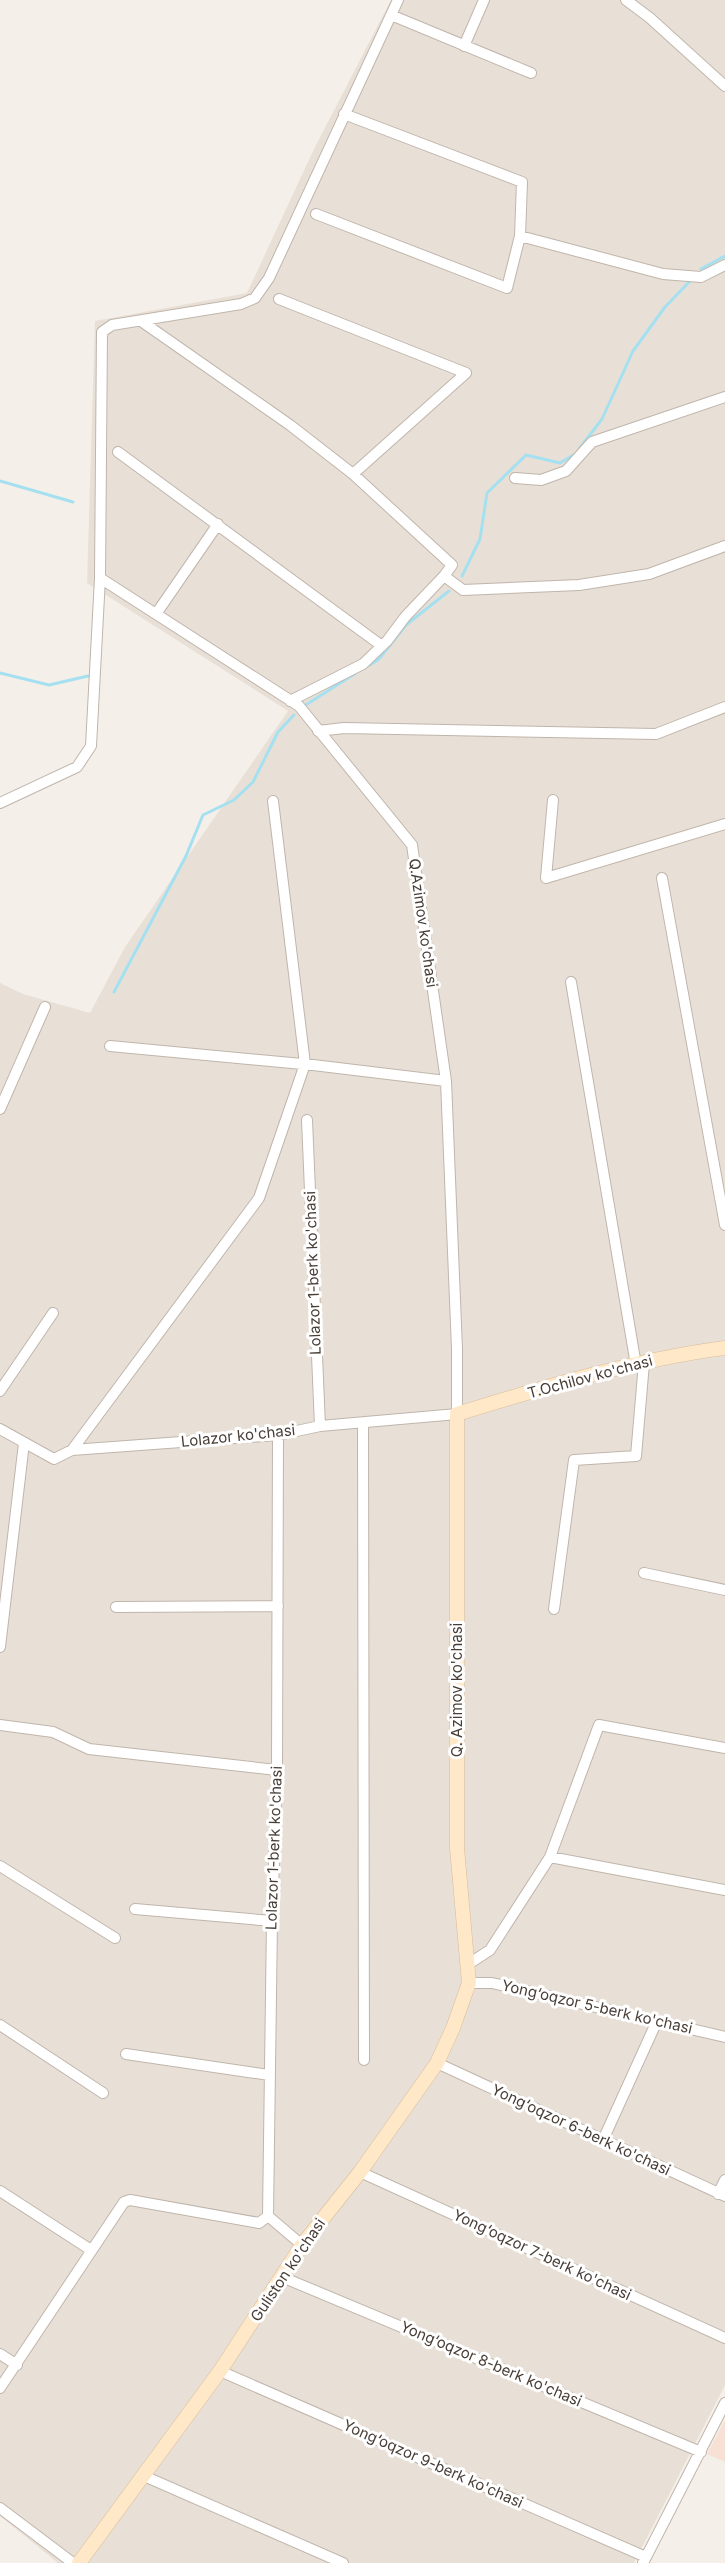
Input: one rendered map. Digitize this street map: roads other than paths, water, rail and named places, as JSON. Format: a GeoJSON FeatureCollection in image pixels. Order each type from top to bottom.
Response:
{"type":"FeatureCollection","features":[{"type":"Feature","properties":{"kind":"main road","name":"T.Ochilov ko'chasi"},"geometry":{"type":"LineString","coordinates":[[457,1414],[640,1364],[681,1354],[725,1348]]}},
{"type":"Feature","properties":{"kind":"main road","name":"Q. Azimov ko'chasi"},"geometry":{"type":"LineString","coordinates":[[457,1414],[457,1848],[467,1965]]}},
{"type":"Feature","properties":{"kind":"main road","name":"Guliston ko'chasi"},"geometry":{"type":"LineString","coordinates":[[79,2563],[220,2371],[302,2245],[360,2172],[437,2063],[453,2028],[469,1983],[467,1965]]}},
{"type":"Feature","properties":{"kind":"street"},"geometry":{"type":"LineString","coordinates":[[0,803],[77,767],[91,746],[100,578],[102,332],[112,325],[241,304],[255,298],[269,278],[398,0]]}},
{"type":"Feature","properties":{"kind":"street"},"geometry":{"type":"LineString","coordinates":[[464,46],[484,0]]}},
{"type":"Feature","properties":{"kind":"street"},"geometry":{"type":"LineString","coordinates":[[626,0],[650,18],[725,86]]}},
{"type":"Feature","properties":{"kind":"street"},"geometry":{"type":"LineString","coordinates":[[391,15],[531,74]]}},
{"type":"Feature","properties":{"kind":"street"},"geometry":{"type":"LineString","coordinates":[[316,214],[507,288],[520,236],[522,182],[344,114]]}},
{"type":"Feature","properties":{"kind":"street"},"geometry":{"type":"LineString","coordinates":[[520,236],[663,274],[701,277],[725,265]]}},
{"type":"Feature","properties":{"kind":"street"},"geometry":{"type":"LineString","coordinates":[[279,299],[466,373],[353,474]]}},
{"type":"Feature","properties":{"kind":"street"},"geometry":{"type":"LineString","coordinates":[[141,321],[290,425],[353,474],[452,565],[382,646],[363,664],[290,701]]}},
{"type":"Feature","properties":{"kind":"street"},"geometry":{"type":"LineString","coordinates":[[515,478],[541,480],[566,471],[592,442],[725,397]]}},
{"type":"Feature","properties":{"kind":"street"},"geometry":{"type":"LineString","coordinates":[[118,452],[382,646]]}},
{"type":"Feature","properties":{"kind":"street"},"geometry":{"type":"LineString","coordinates":[[156,614],[218,524]]}},
{"type":"Feature","properties":{"kind":"street"},"geometry":{"type":"LineString","coordinates":[[444,576],[463,590],[579,585],[649,574],[725,546]]}},
{"type":"Feature","properties":{"kind":"street","name":"Q.Azimov ko'chasi"},"geometry":{"type":"LineString","coordinates":[[100,578],[299,706],[412,845],[446,1081],[457,1349],[457,1414]]}},
{"type":"Feature","properties":{"kind":"street"},"geometry":{"type":"LineString","coordinates":[[318,731],[344,728],[656,734],[725,707]]}},
{"type":"Feature","properties":{"kind":"street"},"geometry":{"type":"LineString","coordinates":[[553,800],[546,878],[725,824]]}},
{"type":"Feature","properties":{"kind":"street"},"geometry":{"type":"LineString","coordinates":[[72,1450],[259,1198],[305,1064],[273,801]]}},
{"type":"Feature","properties":{"kind":"street"},"geometry":{"type":"LineString","coordinates":[[662,878],[725,1226]]}},
{"type":"Feature","properties":{"kind":"street"},"geometry":{"type":"LineString","coordinates":[[554,1609],[574,1460],[636,1456],[640,1364],[571,982]]}},
{"type":"Feature","properties":{"kind":"street"},"geometry":{"type":"LineString","coordinates":[[0,1109],[45,1007]]}},
{"type":"Feature","properties":{"kind":"street"},"geometry":{"type":"LineString","coordinates":[[110,1046],[305,1064],[446,1081]]}},
{"type":"Feature","properties":{"kind":"street","name":"Lolazor 1-berk ko'chasi"},"geometry":{"type":"LineString","coordinates":[[307,1120],[320,1426]]}},
{"type":"Feature","properties":{"kind":"street"},"geometry":{"type":"LineString","coordinates":[[0,1391],[53,1313]]}},
{"type":"Feature","properties":{"kind":"street","name":"Lolazor ko'chasi"},"geometry":{"type":"LineString","coordinates":[[24,1443],[54,1459],[72,1450],[278,1435],[320,1426],[457,1414]]}},
{"type":"Feature","properties":{"kind":"street"},"geometry":{"type":"LineString","coordinates":[[363,1424],[364,2061]]}},
{"type":"Feature","properties":{"kind":"street"},"geometry":{"type":"LineString","coordinates":[[0,1429],[24,1443],[6,1556],[0,1647]]}},
{"type":"Feature","properties":{"kind":"street","name":"Lolazor 1-berk ko'chasi"},"geometry":{"type":"LineString","coordinates":[[268,2216],[272,1921],[277,1770],[278,1435]]}},
{"type":"Feature","properties":{"kind":"street"},"geometry":{"type":"LineString","coordinates":[[644,1572],[725,1590]]}},
{"type":"Feature","properties":{"kind":"street"},"geometry":{"type":"LineString","coordinates":[[117,1607],[278,1606]]}},
{"type":"Feature","properties":{"kind":"street"},"geometry":{"type":"LineString","coordinates":[[0,1725],[53,1732],[89,1749],[277,1770]]}},
{"type":"Feature","properties":{"kind":"street"},"geometry":{"type":"LineString","coordinates":[[467,1965],[490,1950],[550,1857],[599,1725],[725,1748]]}},
{"type":"Feature","properties":{"kind":"street"},"geometry":{"type":"LineString","coordinates":[[550,1857],[725,1890]]}},
{"type":"Feature","properties":{"kind":"street"},"geometry":{"type":"LineString","coordinates":[[0,1866],[115,1938]]}},
{"type":"Feature","properties":{"kind":"street"},"geometry":{"type":"LineString","coordinates":[[135,1909],[272,1921]]}},
{"type":"Feature","properties":{"kind":"street","name":"Yong‘oqzor 5-berk ko'chasi"},"geometry":{"type":"LineString","coordinates":[[469,1983],[492,1983],[725,2037]]}},
{"type":"Feature","properties":{"kind":"street"},"geometry":{"type":"LineString","coordinates":[[603,2140],[657,2021]]}},
{"type":"Feature","properties":{"kind":"street"},"geometry":{"type":"LineString","coordinates":[[0,2025],[103,2093]]}},
{"type":"Feature","properties":{"kind":"street"},"geometry":{"type":"LineString","coordinates":[[126,2054],[269,2075]]}},
{"type":"Feature","properties":{"kind":"street","name":"Yong‘oqzor 6-berk ko'chasi"},"geometry":{"type":"LineString","coordinates":[[437,2063],[722,2195]]}},
{"type":"Feature","properties":{"kind":"street","name":"Yong‘oqzor 7-berk ko'chasi"},"geometry":{"type":"LineString","coordinates":[[360,2172],[725,2338]]}},
{"type":"Feature","properties":{"kind":"street"},"geometry":{"type":"LineString","coordinates":[[722,2195],[725,2180]]}},
{"type":"Feature","properties":{"kind":"street"},"geometry":{"type":"LineString","coordinates":[[0,2191],[91,2250]]}},
{"type":"Feature","properties":{"kind":"street"},"geometry":{"type":"LineString","coordinates":[[0,2388],[121,2205],[130,2200],[260,2223],[268,2216],[302,2245]]}},
{"type":"Feature","properties":{"kind":"street","name":"Yong‘oqzor 8-berk ko'chasi"},"geometry":{"type":"LineString","coordinates":[[282,2277],[701,2452]]}},
{"type":"Feature","properties":{"kind":"street"},"geometry":{"type":"LineString","coordinates":[[0,2354],[17,2365]]}},
{"type":"Feature","properties":{"kind":"street","name":"Yong‘oqzor 9-berk ko'chasi"},"geometry":{"type":"LineString","coordinates":[[220,2371],[644,2560]]}},
{"type":"Feature","properties":{"kind":"street"},"geometry":{"type":"LineString","coordinates":[[644,2560],[725,2403]]}},
{"type":"Feature","properties":{"kind":"street"},"geometry":{"type":"LineString","coordinates":[[144,2476],[343,2563]]}},
{"type":"Feature","properties":{"kind":"street"},"geometry":{"type":"LineString","coordinates":[[0,2508],[73,2563]]}},
{"type":"Feature","properties":{"kind":"waterway"},"geometry":{"type":"LineString","coordinates":[[701,269],[725,256]]}},
{"type":"Feature","properties":{"kind":"waterway"},"geometry":{"type":"LineString","coordinates":[[579,449],[602,419],[633,351],[665,307],[690,281]]}},
{"type":"Feature","properties":{"kind":"waterway"},"geometry":{"type":"LineString","coordinates":[[462,576],[480,539],[487,493],[526,455],[560,463],[575,454]]}},
{"type":"Feature","properties":{"kind":"waterway"},"geometry":{"type":"LineString","coordinates":[[0,481],[73,502]]}},
{"type":"Feature","properties":{"kind":"waterway"},"geometry":{"type":"LineString","coordinates":[[370,665],[379,659],[406,625],[449,591]]}},
{"type":"Feature","properties":{"kind":"waterway"},"geometry":{"type":"LineString","coordinates":[[0,673],[49,685],[88,676]]}},
{"type":"Feature","properties":{"kind":"waterway"},"geometry":{"type":"LineString","coordinates":[[304,706],[356,673]]}},
{"type":"Feature","properties":{"kind":"waterway"},"geometry":{"type":"LineString","coordinates":[[114,992],[186,856],[203,815],[234,800],[253,782],[278,732],[294,715]]}}]}
